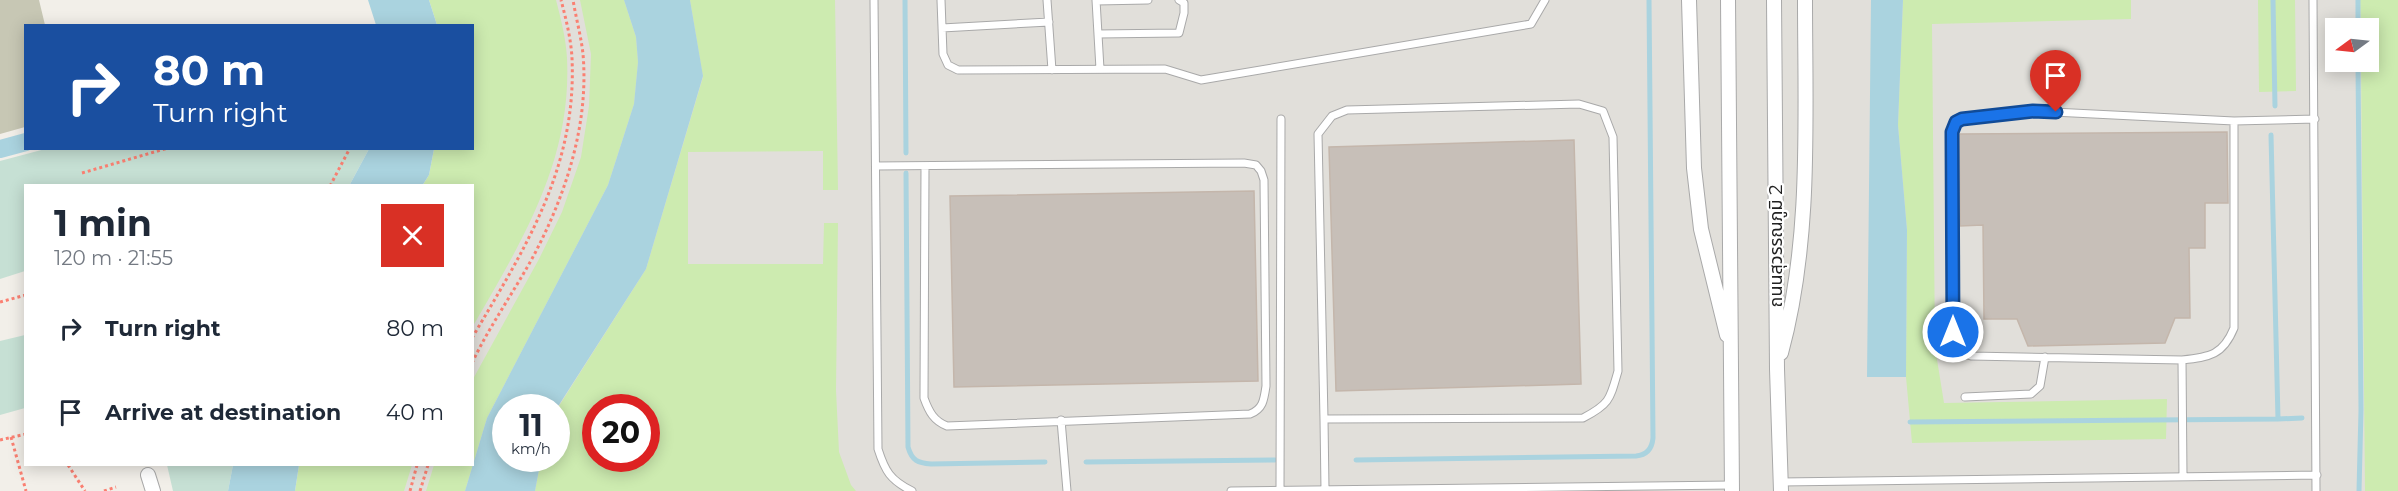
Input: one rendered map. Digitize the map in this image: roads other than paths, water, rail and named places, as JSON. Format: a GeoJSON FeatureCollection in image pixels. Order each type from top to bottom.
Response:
{"type":"FeatureCollection","features":[{"type":"Feature","properties":{"kind":"street"},"geometry":{"type":"LineString","coordinates":[[1689,0],[1694,168],[1701,229],[1732,355]]}},
{"type":"Feature","properties":{"kind":"street"},"geometry":{"type":"LineString","coordinates":[[1728,0],[1732,488]]}},
{"type":"Feature","properties":{"kind":"street","name":"ถนนสุวรรณภูมิ 2"},"geometry":{"type":"LineString","coordinates":[[1774,0],[1777,369],[1781,486]]}},
{"type":"Feature","properties":{"kind":"street"},"geometry":{"type":"LineString","coordinates":[[1777,369],[1791,316],[1797,279],[1806,152],[1805,0]]}},
{"type":"Feature","properties":{"kind":"street"},"geometry":{"type":"LineString","coordinates":[[148,475],[153,491]]}},
{"type":"Feature","properties":{"kind":"lane"},"geometry":{"type":"LineString","coordinates":[[873,0],[878,449],[885,469],[897,483],[912,491]]}},
{"type":"Feature","properties":{"kind":"lane"},"geometry":{"type":"LineString","coordinates":[[941,0],[943,54],[948,65],[958,70],[1166,69],[1201,80],[1531,24],[1545,0]]}},
{"type":"Feature","properties":{"kind":"lane"},"geometry":{"type":"LineString","coordinates":[[1047,0],[1052,70]]}},
{"type":"Feature","properties":{"kind":"lane"},"geometry":{"type":"LineString","coordinates":[[1100,69],[1096,0],[1148,0]]}},
{"type":"Feature","properties":{"kind":"lane"},"geometry":{"type":"LineString","coordinates":[[1098,34],[1179,33],[1184,14],[1184,3],[1179,0]]}},
{"type":"Feature","properties":{"kind":"lane"},"geometry":{"type":"LineString","coordinates":[[2313,0],[2316,491]]}},
{"type":"Feature","properties":{"kind":"lane"},"geometry":{"type":"LineString","coordinates":[[942,28],[1049,22]]}},
{"type":"Feature","properties":{"kind":"lane"},"geometry":{"type":"LineString","coordinates":[[1324,420],[1583,418],[1599,410],[1610,399],[1618,371],[1613,137],[1602,111],[1579,104],[1347,110],[1332,116],[1318,134],[1325,490]]}},
{"type":"Feature","properties":{"kind":"lane"},"geometry":{"type":"LineString","coordinates":[[2234,121],[2234,328],[2228,342],[2220,350],[2202,358],[2182,360],[1971,356],[1961,353],[1956,346],[1953,332],[1952,132],[1956,122],[1962,119],[2033,111],[2234,121],[2315,119]]}},
{"type":"Feature","properties":{"kind":"lane"},"geometry":{"type":"LineString","coordinates":[[1280,490],[1281,119]]}},
{"type":"Feature","properties":{"kind":"lane"},"geometry":{"type":"LineString","coordinates":[[876,166],[1244,163],[1256,165],[1264,180],[1266,386],[1264,402],[1258,411],[1250,414],[947,426],[938,423],[929,411],[924,398],[926,166]]}},
{"type":"Feature","properties":{"kind":"lane"},"geometry":{"type":"LineString","coordinates":[[1965,397],[2031,394],[2040,386],[2045,357]]}},
{"type":"Feature","properties":{"kind":"lane"},"geometry":{"type":"LineString","coordinates":[[2182,360],[2183,477]]}},
{"type":"Feature","properties":{"kind":"lane"},"geometry":{"type":"LineString","coordinates":[[1061,420],[1067,491]]}},
{"type":"Feature","properties":{"kind":"lane"},"geometry":{"type":"LineString","coordinates":[[1781,486],[1839,487],[2316,475]]}},
{"type":"Feature","properties":{"kind":"lane"},"geometry":{"type":"LineString","coordinates":[[1231,491],[1732,488]]}},
{"type":"Feature","properties":{"kind":"water"},"geometry":{"type":"Polygon","coordinates":[[[368,0],[429,0],[437,24],[376,24],[368,0]]]}},
{"type":"Feature","properties":{"kind":"water"},"geometry":{"type":"Polygon","coordinates":[[[624,0],[690,0],[703,76],[646,269],[566,394],[499,394],[608,185],[634,104],[638,62],[636,37],[624,0]]]}},
{"type":"Feature","properties":{"kind":"water"},"geometry":{"type":"Polygon","coordinates":[[[1871,0],[1903,0],[1898,125],[1907,230],[1906,377],[1867,377],[1871,0]]]}},
{"type":"Feature","properties":{"kind":"water"},"geometry":{"type":"Polygon","coordinates":[[[368,150],[434,150],[429,175],[423,184],[350,184],[368,150]]]}},
{"type":"Feature","properties":{"kind":"water"},"geometry":{"type":"Polygon","coordinates":[[[492,408],[492,472],[539,472],[535,491],[465,491],[492,408]]]}},
{"type":"Feature","properties":{"kind":"water"},"geometry":{"type":"Polygon","coordinates":[[[233,466],[299,466],[295,491],[228,491],[233,466]]]}},
{"type":"Feature","properties":{"kind":"waterway"},"geometry":{"type":"LineString","coordinates":[[905,0],[906,153]]}},
{"type":"Feature","properties":{"kind":"waterway"},"geometry":{"type":"LineString","coordinates":[[1356,460],[1636,456],[1646,453],[1650,448],[1653,438],[1649,0]]}},
{"type":"Feature","properties":{"kind":"waterway"},"geometry":{"type":"LineString","coordinates":[[2273,0],[2275,106]]}},
{"type":"Feature","properties":{"kind":"waterway"},"geometry":{"type":"LineString","coordinates":[[2358,0],[2358,18]]}},
{"type":"Feature","properties":{"kind":"waterway"},"geometry":{"type":"LineString","coordinates":[[2358,72],[2361,410],[2359,491]]}},
{"type":"Feature","properties":{"kind":"waterway"},"geometry":{"type":"LineString","coordinates":[[1910,422],[2278,419],[2271,135]]}},
{"type":"Feature","properties":{"kind":"waterway"},"geometry":{"type":"LineString","coordinates":[[0,149],[24,143]]}},
{"type":"Feature","properties":{"kind":"waterway"},"geometry":{"type":"LineString","coordinates":[[906,173],[908,447],[911,455],[922,463],[931,464],[1045,462]]}},
{"type":"Feature","properties":{"kind":"waterway"},"geometry":{"type":"LineString","coordinates":[[2278,419],[2302,418]]}},
{"type":"Feature","properties":{"kind":"waterway"},"geometry":{"type":"LineString","coordinates":[[1086,462],[1275,460]]}}]}
